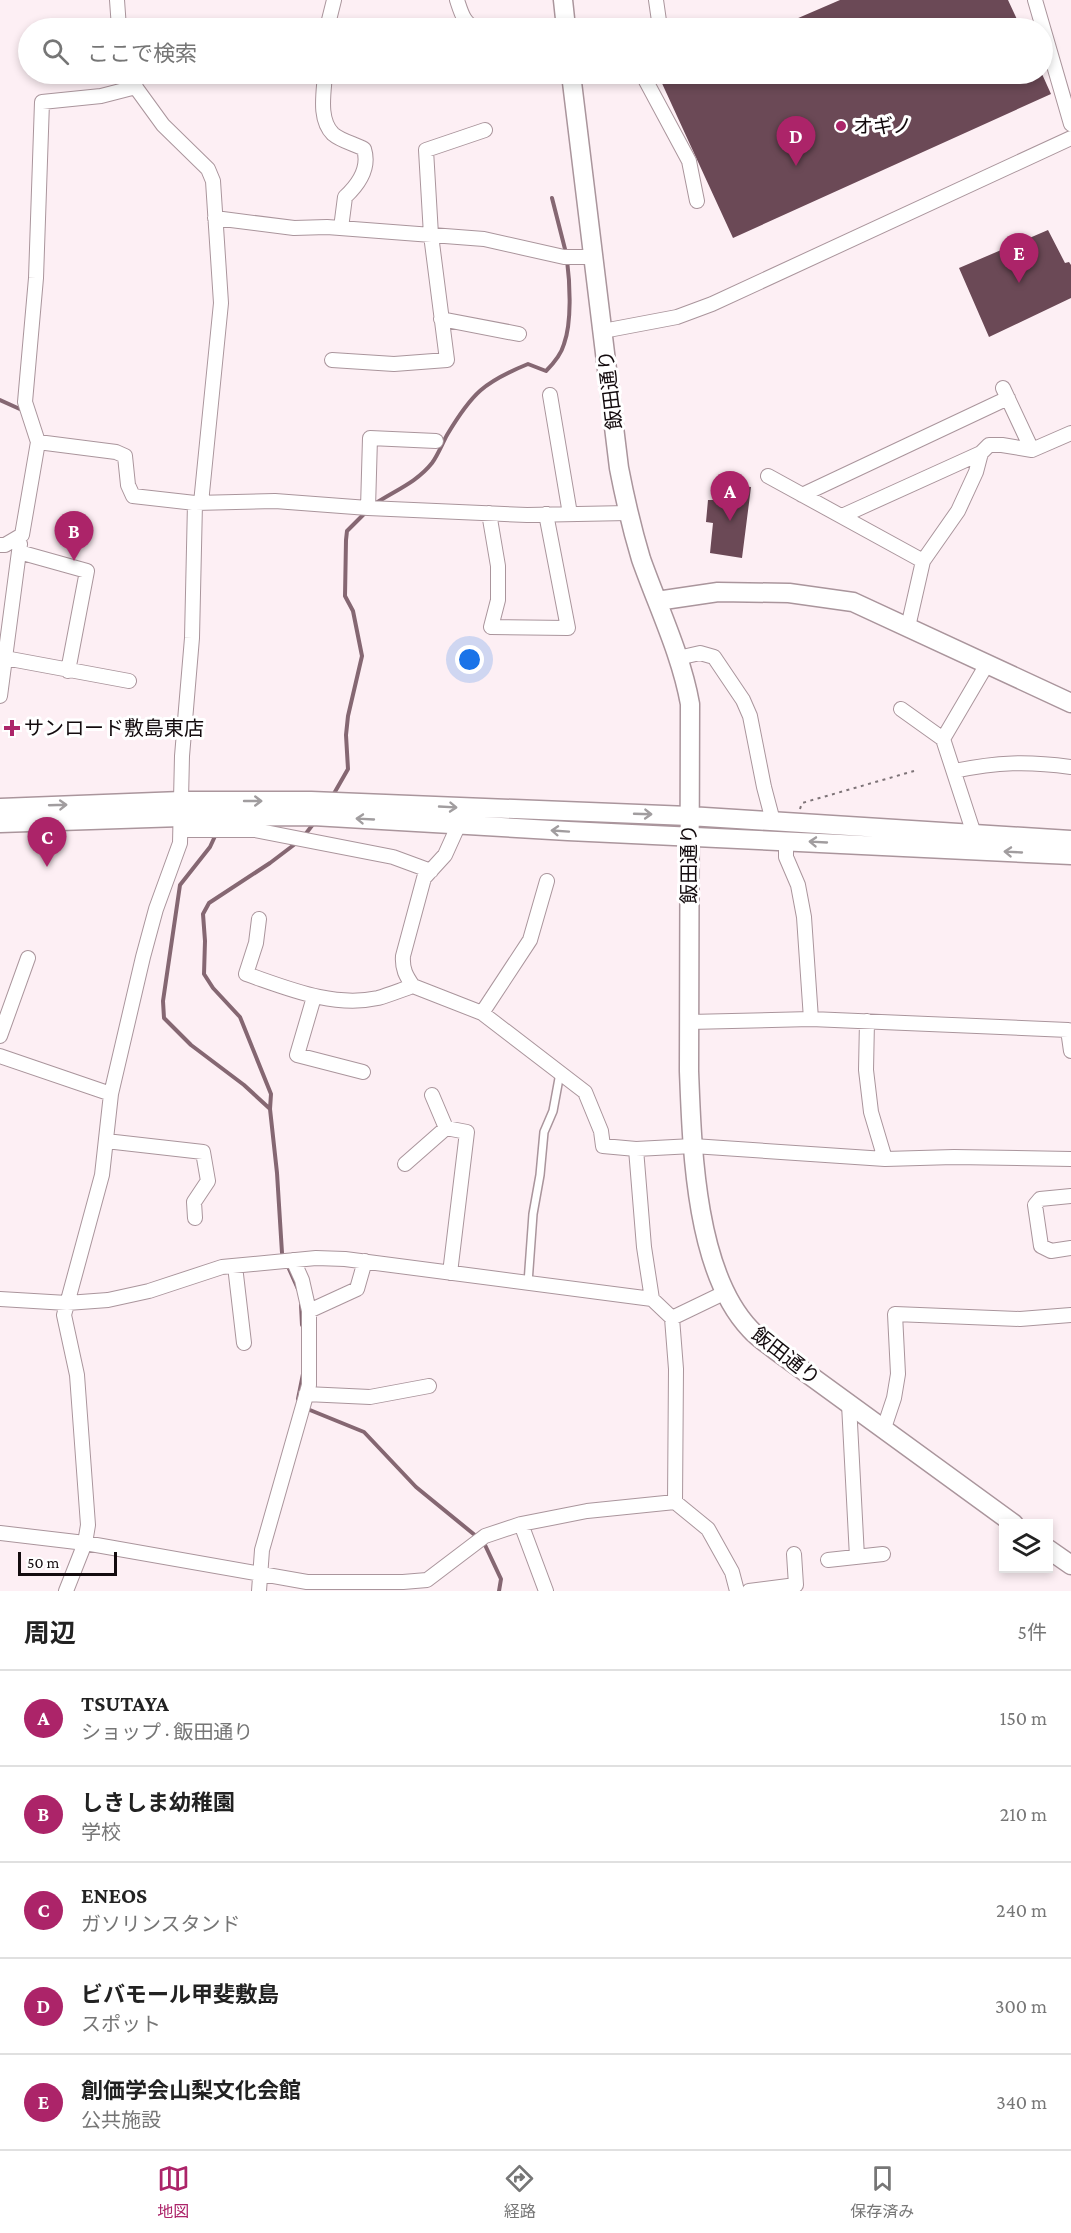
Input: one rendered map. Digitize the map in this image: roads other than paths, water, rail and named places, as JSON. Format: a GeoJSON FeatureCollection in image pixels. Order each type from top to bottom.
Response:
{"type":"FeatureCollection","features":[{"type":"Feature","properties":{"kind":"street"},"geometry":{"type":"LineString","coordinates":[[117,0],[118,18]]}},
{"type":"Feature","properties":{"kind":"street"},"geometry":{"type":"LineString","coordinates":[[330,18],[334,0]]}},
{"type":"Feature","properties":{"kind":"street"},"geometry":{"type":"LineString","coordinates":[[457,0],[464,18]]}},
{"type":"Feature","properties":{"kind":"street"},"geometry":{"type":"LineString","coordinates":[[562,0],[565,18]]}},
{"type":"Feature","properties":{"kind":"street"},"geometry":{"type":"LineString","coordinates":[[656,0],[659,18]]}},
{"type":"Feature","properties":{"kind":"street"},"geometry":{"type":"LineString","coordinates":[[1035,0],[1040,18]]}},
{"type":"Feature","properties":{"kind":"street"},"geometry":{"type":"LineString","coordinates":[[1053,62],[1071,124]]}},
{"type":"Feature","properties":{"kind":"street"},"geometry":{"type":"LineString","coordinates":[[66,1591],[85,1543],[88,1525],[77,1376],[64,1316],[98,1195],[111,1094],[143,957],[156,909],[180,843],[182,756],[192,638],[198,503],[221,303],[213,181],[208,169],[163,125],[134,84]]}},
{"type":"Feature","properties":{"kind":"street"},"geometry":{"type":"LineString","coordinates":[[325,84],[324,115],[328,126],[334,135],[364,149],[367,159],[356,187],[345,197],[341,228]]}},
{"type":"Feature","properties":{"kind":"street","name":"飯田通り"},"geometry":{"type":"LineString","coordinates":[[573,84],[619,468],[628,513],[685,677],[690,704],[689,1071],[697,1180],[708,1242],[717,1273],[726,1292],[750,1329],[1007,1519]]}},
{"type":"Feature","properties":{"kind":"street"},"geometry":{"type":"LineString","coordinates":[[648,84],[689,161],[697,201]]}},
{"type":"Feature","properties":{"kind":"street"},"geometry":{"type":"LineString","coordinates":[[0,696],[19,552],[38,442],[25,402],[36,278],[42,102],[101,96],[136,87]]}},
{"type":"Feature","properties":{"kind":"street"},"geometry":{"type":"LineString","coordinates":[[333,360],[394,364],[447,360],[431,235],[426,150],[485,130]]}},
{"type":"Feature","properties":{"kind":"street"},"geometry":{"type":"LineString","coordinates":[[603,331],[677,317],[712,304],[1071,138]]}},
{"type":"Feature","properties":{"kind":"street"},"geometry":{"type":"LineString","coordinates":[[215,218],[294,228],[341,228],[484,239],[564,257],[594,257]]}},
{"type":"Feature","properties":{"kind":"street"},"geometry":{"type":"LineString","coordinates":[[441,319],[519,334]]}},
{"type":"Feature","properties":{"kind":"street"},"geometry":{"type":"LineString","coordinates":[[802,495],[1006,393],[1032,450]]}},
{"type":"Feature","properties":{"kind":"street"},"geometry":{"type":"LineString","coordinates":[[550,394],[570,513]]}},
{"type":"Feature","properties":{"kind":"street"},"geometry":{"type":"LineString","coordinates":[[842,516],[981,453],[989,445],[1032,450],[1071,433]]}},
{"type":"Feature","properties":{"kind":"street"},"geometry":{"type":"LineString","coordinates":[[368,508],[370,438],[436,441]]}},
{"type":"Feature","properties":{"kind":"street"},"geometry":{"type":"LineString","coordinates":[[38,442],[116,452],[125,456],[128,485],[133,496],[198,503],[275,501],[489,513],[628,513]]}},
{"type":"Feature","properties":{"kind":"street"},"geometry":{"type":"LineString","coordinates":[[908,627],[923,561],[958,512],[976,472],[981,453]]}},
{"type":"Feature","properties":{"kind":"street"},"geometry":{"type":"LineString","coordinates":[[768,476],[923,561]]}},
{"type":"Feature","properties":{"kind":"street"},"geometry":{"type":"LineString","coordinates":[[489,513],[498,566],[498,600],[492,627],[568,628],[546,514]]}},
{"type":"Feature","properties":{"kind":"street"},"geometry":{"type":"LineString","coordinates":[[0,545],[5,545],[22,535]]}},
{"type":"Feature","properties":{"kind":"street"},"geometry":{"type":"LineString","coordinates":[[19,552],[87,571],[68,670]]}},
{"type":"Feature","properties":{"kind":"street"},"geometry":{"type":"LineString","coordinates":[[657,601],[718,592],[809,595],[853,602],[1071,703]]}},
{"type":"Feature","properties":{"kind":"street"},"geometry":{"type":"LineString","coordinates":[[678,658],[700,653],[714,657],[743,700],[750,716],[773,821]]}},
{"type":"Feature","properties":{"kind":"street"},"geometry":{"type":"LineString","coordinates":[[5,658],[129,681]]}},
{"type":"Feature","properties":{"kind":"street"},"geometry":{"type":"LineString","coordinates":[[943,739],[987,664]]}},
{"type":"Feature","properties":{"kind":"street"},"geometry":{"type":"LineString","coordinates":[[901,709],[943,739],[974,834]]}},
{"type":"Feature","properties":{"kind":"street"},"geometry":{"type":"LineString","coordinates":[[954,771],[989,764],[1034,762],[1071,767]]}},
{"type":"Feature","properties":{"kind":"street"},"geometry":{"type":"LineString","coordinates":[[181,816],[311,801],[688,816],[1071,840]]}},
{"type":"Feature","properties":{"kind":"street"},"geometry":{"type":"LineString","coordinates":[[0,808],[181,816],[393,857],[431,871]]}},
{"type":"Feature","properties":{"kind":"street"},"geometry":{"type":"LineString","coordinates":[[0,823],[181,816],[313,816],[568,831],[1071,855]]}},
{"type":"Feature","properties":{"kind":"street"},"geometry":{"type":"LineString","coordinates":[[459,824],[445,855],[424,878],[403,956],[402,965],[406,976],[413,986],[482,1013],[585,1092],[601,1131],[603,1146],[636,1149],[693,1146],[885,1159],[954,1157],[1071,1159]]}},
{"type":"Feature","properties":{"kind":"street"},"geometry":{"type":"LineString","coordinates":[[786,841],[786,857],[798,885],[804,917],[811,1019]]}},
{"type":"Feature","properties":{"kind":"street"},"geometry":{"type":"LineString","coordinates":[[482,1013],[530,940],[547,881]]}},
{"type":"Feature","properties":{"kind":"street"},"geometry":{"type":"LineString","coordinates":[[259,918],[256,943],[246,974],[314,997],[351,1000],[376,998],[413,986]]}},
{"type":"Feature","properties":{"kind":"street"},"geometry":{"type":"LineString","coordinates":[[0,1036],[28,958]]}},
{"type":"Feature","properties":{"kind":"street"},"geometry":{"type":"LineString","coordinates":[[314,997],[297,1055],[363,1072]]}},
{"type":"Feature","properties":{"kind":"street"},"geometry":{"type":"LineString","coordinates":[[689,1022],[811,1019],[1068,1030],[1071,1051]]}},
{"type":"Feature","properties":{"kind":"street"},"geometry":{"type":"LineString","coordinates":[[867,1021],[866,1070],[871,1112],[885,1159]]}},
{"type":"Feature","properties":{"kind":"street"},"geometry":{"type":"LineString","coordinates":[[0,1056],[111,1094]]}},
{"type":"Feature","properties":{"kind":"street"},"geometry":{"type":"LineString","coordinates":[[432,1095],[446,1128]]}},
{"type":"Feature","properties":{"kind":"street"},"geometry":{"type":"LineString","coordinates":[[446,1128],[467,1132],[450,1273]]}},
{"type":"Feature","properties":{"kind":"street"},"geometry":{"type":"LineString","coordinates":[[405,1164],[446,1128]]}},
{"type":"Feature","properties":{"kind":"street"},"geometry":{"type":"LineString","coordinates":[[106,1141],[203,1152],[208,1181],[194,1202],[195,1218]]}},
{"type":"Feature","properties":{"kind":"street"},"geometry":{"type":"LineString","coordinates":[[636,1149],[644,1247],[652,1299]]}},
{"type":"Feature","properties":{"kind":"street"},"geometry":{"type":"LineString","coordinates":[[1071,1196],[1040,1199],[1035,1205],[1041,1246],[1051,1251],[1071,1248]]}},
{"type":"Feature","properties":{"kind":"street"},"geometry":{"type":"LineString","coordinates":[[0,1299],[67,1303],[108,1300],[149,1292],[222,1267],[316,1258],[365,1261],[652,1299],[672,1318],[675,1369],[675,1502]]}},
{"type":"Feature","properties":{"kind":"street"},"geometry":{"type":"LineString","coordinates":[[259,1591],[262,1550],[309,1384],[309,1311],[302,1280],[293,1260]]}},
{"type":"Feature","properties":{"kind":"street"},"geometry":{"type":"LineString","coordinates":[[309,1311],[357,1289],[365,1261]]}},
{"type":"Feature","properties":{"kind":"street"},"geometry":{"type":"LineString","coordinates":[[235,1266],[244,1343]]}},
{"type":"Feature","properties":{"kind":"street"},"geometry":{"type":"LineString","coordinates":[[672,1318],[726,1292]]}},
{"type":"Feature","properties":{"kind":"street"},"geometry":{"type":"LineString","coordinates":[[884,1428],[894,1398],[898,1374],[895,1314],[1020,1318],[1071,1315]]}},
{"type":"Feature","properties":{"kind":"street"},"geometry":{"type":"LineString","coordinates":[[306,1394],[370,1397],[429,1386]]}},
{"type":"Feature","properties":{"kind":"street"},"geometry":{"type":"LineString","coordinates":[[849,1404],[857,1557]]}},
{"type":"Feature","properties":{"kind":"street"},"geometry":{"type":"LineString","coordinates":[[0,1533],[85,1543],[307,1582],[403,1582],[431,1585],[484,1536],[521,1524],[587,1510],[675,1502],[708,1529],[732,1572],[737,1591]]}},
{"type":"Feature","properties":{"kind":"street"},"geometry":{"type":"LineString","coordinates":[[521,1524],[546,1591]]}},
{"type":"Feature","properties":{"kind":"street"},"geometry":{"type":"LineString","coordinates":[[1053,1552],[1071,1565]]}},
{"type":"Feature","properties":{"kind":"street"},"geometry":{"type":"LineString","coordinates":[[749,1591],[796,1585],[794,1554]]}},
{"type":"Feature","properties":{"kind":"street"},"geometry":{"type":"LineString","coordinates":[[828,1560],[883,1554]]}},
{"type":"Feature","properties":{"kind":"lane"},"geometry":{"type":"LineString","coordinates":[[528,1283],[533,1214],[540,1175],[543,1132],[553,1111],[560,1073]]}},
{"type":"Feature","properties":{"kind":"waterway"},"geometry":{"type":"LineString","coordinates":[[552,198],[566,253]]}},
{"type":"Feature","properties":{"kind":"waterway"},"geometry":{"type":"LineString","coordinates":[[376,503],[413,481],[426,470],[464,409],[480,390],[500,377],[528,364],[546,371],[554,362],[563,348],[567,335],[569,314],[567,260]]}},
{"type":"Feature","properties":{"kind":"waterway"},"geometry":{"type":"LineString","coordinates":[[0,400],[22,410]]}},
{"type":"Feature","properties":{"kind":"waterway"},"geometry":{"type":"LineString","coordinates":[[332,797],[348,769],[346,735],[348,716],[362,656],[353,611],[345,596],[347,531],[366,512]]}},
{"type":"Feature","properties":{"kind":"waterway"},"geometry":{"type":"LineString","coordinates":[[304,836],[314,823]]}},
{"type":"Feature","properties":{"kind":"waterway"},"geometry":{"type":"LineString","coordinates":[[216,834],[210,847],[180,885],[163,1001],[164,1018],[191,1045],[244,1085],[269,1108]]}},
{"type":"Feature","properties":{"kind":"waterway"},"geometry":{"type":"LineString","coordinates":[[298,1289],[282,1253],[270,1109],[271,1094],[240,1017],[213,988],[204,974],[203,914],[209,903],[299,841]]}},
{"type":"Feature","properties":{"kind":"waterway"},"geometry":{"type":"LineString","coordinates":[[301,1305],[302,1325]]}},
{"type":"Feature","properties":{"kind":"waterway"},"geometry":{"type":"LineString","coordinates":[[298,1399],[303,1374]]}},
{"type":"Feature","properties":{"kind":"waterway"},"geometry":{"type":"LineString","coordinates":[[305,1408],[364,1432],[416,1487],[476,1536],[485,1545],[501,1579],[499,1591]]}},
{"type":"Feature","properties":{"kind":"place","name":"オギノ"},"geometry":{"type":"Point","coordinates":[841,126]}},
{"type":"Feature","properties":{"kind":"place","name":"ビバモール甲斐敷島"},"geometry":{"type":"Point","coordinates":[796,166]}},
{"type":"Feature","properties":{"kind":"place","name":"創価学会山梨文化会館"},"geometry":{"type":"Point","coordinates":[1019,283]}},
{"type":"Feature","properties":{"kind":"place","name":"TSUTAYA"},"geometry":{"type":"Point","coordinates":[730,521]}},
{"type":"Feature","properties":{"kind":"place","name":"しきしま幼稚園"},"geometry":{"type":"Point","coordinates":[74,561]}},
{"type":"Feature","properties":{"kind":"place","name":"サンロード敷島東店"},"geometry":{"type":"Point","coordinates":[12,728]}},
{"type":"Feature","properties":{"kind":"place","name":"ENEOS"},"geometry":{"type":"Point","coordinates":[47,867]}}]}
